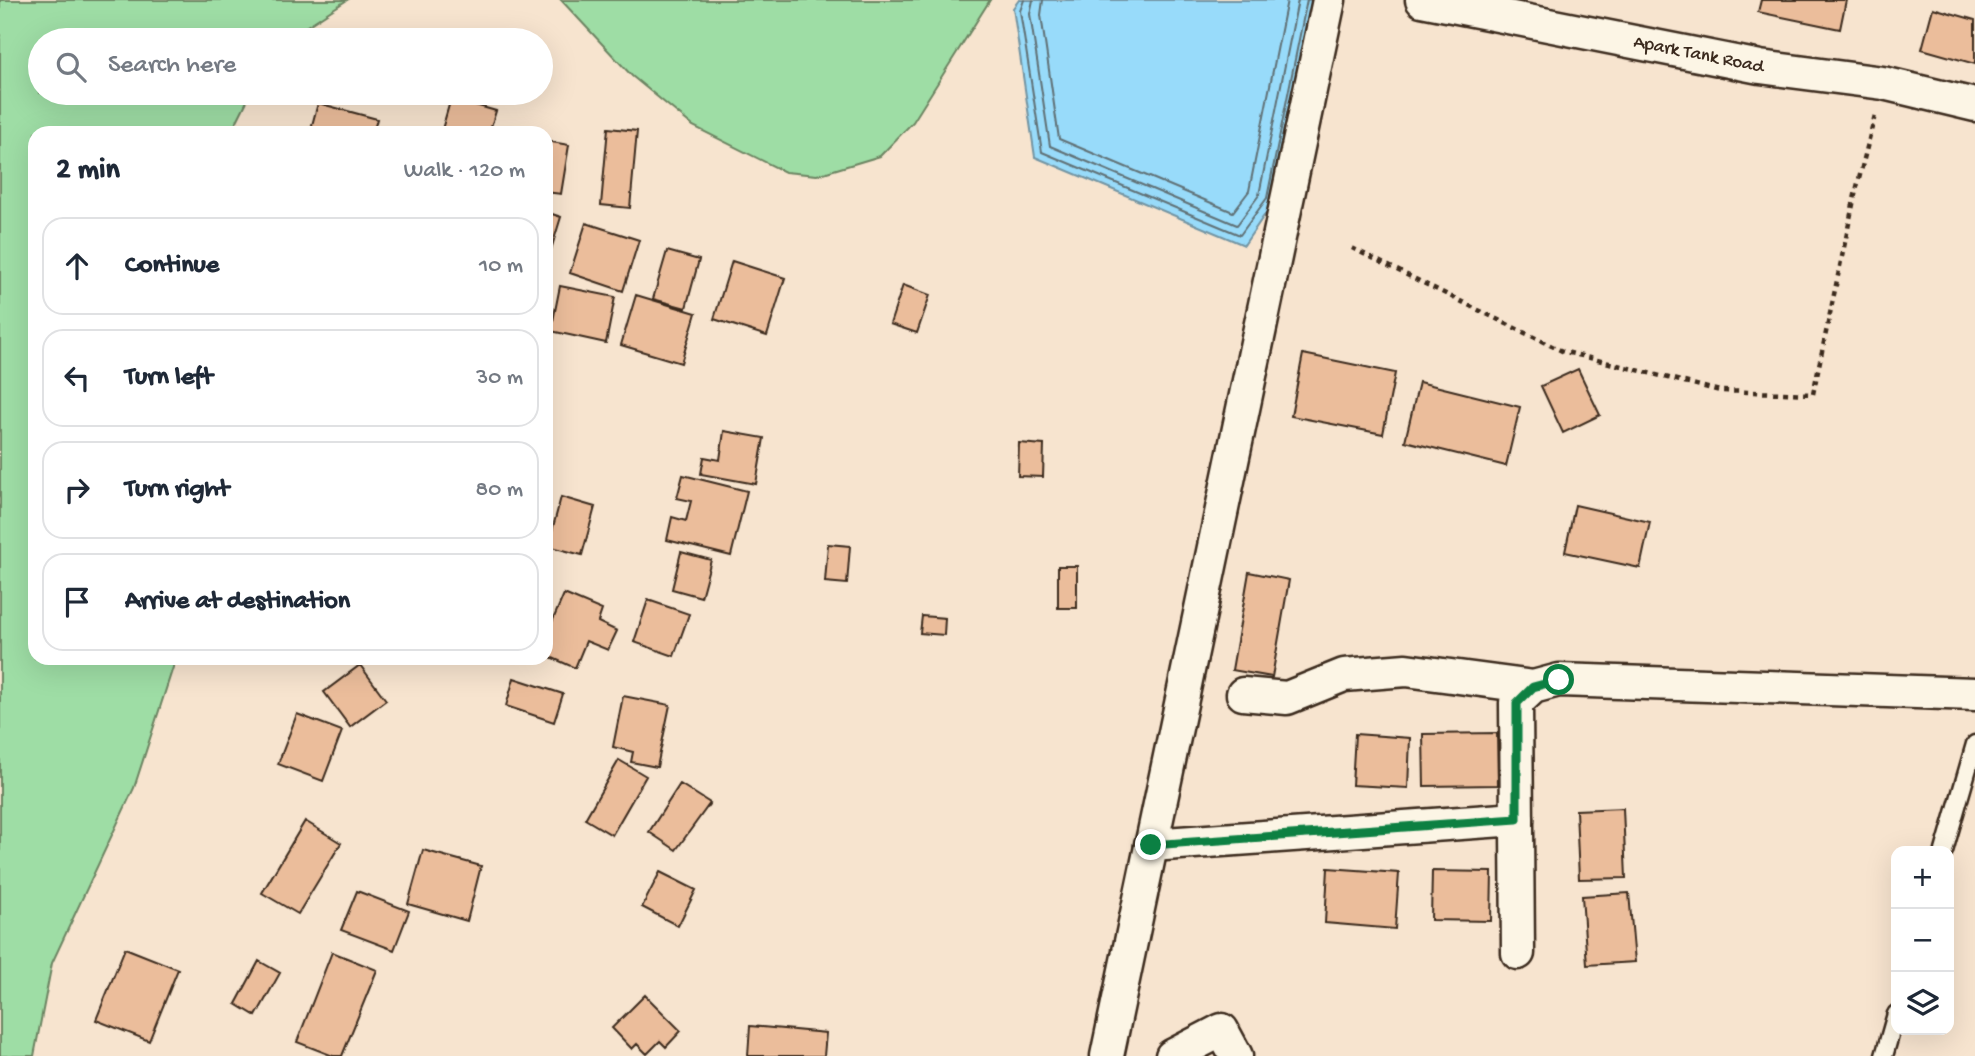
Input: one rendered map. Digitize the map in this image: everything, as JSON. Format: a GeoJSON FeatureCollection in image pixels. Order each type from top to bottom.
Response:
{"type":"FeatureCollection","features":[{"type":"Feature","properties":{"kind":"street"},"geometry":{"type":"LineString","coordinates":[[1107,1056],[1329,0]]}},
{"type":"Feature","properties":{"kind":"street","name":"Apark Tank Road"},"geometry":{"type":"LineString","coordinates":[[1422,0],[1760,67],[1882,83],[1975,105]]}},
{"type":"Feature","properties":{"kind":"street"},"geometry":{"type":"LineString","coordinates":[[1243,694],[1287,698],[1344,675],[1406,670],[1533,687],[1559,680],[1975,695]]}},
{"type":"Feature","properties":{"kind":"street"},"geometry":{"type":"LineString","coordinates":[[1518,953],[1517,703],[1533,687]]}},
{"type":"Feature","properties":{"kind":"street"},"geometry":{"type":"LineString","coordinates":[[1151,845],[1517,819]]}},
{"type":"Feature","properties":{"kind":"street"},"geometry":{"type":"LineString","coordinates":[[1172,1056],[1222,1030],[1236,1056]]}},
{"type":"Feature","properties":{"kind":"lane"},"geometry":{"type":"LineString","coordinates":[[1945,846],[1975,744]]}},
{"type":"Feature","properties":{"kind":"lane"},"geometry":{"type":"LineString","coordinates":[[1884,1056],[1891,1032]]}},
{"type":"Feature","properties":{"kind":"path"},"geometry":{"type":"LineString","coordinates":[[1352,248],[1562,351],[1720,391],[1814,394],[1855,195],[1882,83]]}},
{"type":"Feature","properties":{"kind":"green space"},"geometry":{"type":"Polygon","coordinates":[[[0,0],[347,0],[304,28],[28,28],[28,105],[245,105],[234,126],[28,126],[28,665],[174,665],[134,788],[52,963],[34,1056],[0,1056],[0,0]]]}},
{"type":"Feature","properties":{"kind":"green space"},"geometry":{"type":"Polygon","coordinates":[[[561,0],[990,0],[913,122],[880,156],[817,175],[785,172],[693,126],[632,76],[561,0]]]}},
{"type":"Feature","properties":{"kind":"water"},"geometry":{"type":"Polygon","coordinates":[[[1019,0],[1314,0],[1274,201],[1244,245],[1035,157],[1013,8],[1019,0]]]}},
{"type":"Feature","properties":{"kind":"building"},"geometry":{"type":"Polygon","coordinates":[[[1761,0],[1846,0],[1840,29],[1758,12],[1761,0]]]}},
{"type":"Feature","properties":{"kind":"building"},"geometry":{"type":"Polygon","coordinates":[[[1933,8],[1975,20],[1975,64],[1922,49],[1933,8]]]}},
{"type":"Feature","properties":{"kind":"building"},"geometry":{"type":"Polygon","coordinates":[[[317,105],[377,119],[375,126],[312,126],[317,105]]]}},
{"type":"Feature","properties":{"kind":"building"},"geometry":{"type":"Polygon","coordinates":[[[449,105],[475,105],[496,111],[491,126],[443,126],[449,105]]]}},
{"type":"Feature","properties":{"kind":"building"},"geometry":{"type":"Polygon","coordinates":[[[608,128],[637,131],[630,208],[601,205],[608,128]]]}},
{"type":"Feature","properties":{"kind":"building"},"geometry":{"type":"Polygon","coordinates":[[[553,142],[569,145],[561,194],[553,193],[553,142]]]}},
{"type":"Feature","properties":{"kind":"building"},"geometry":{"type":"Polygon","coordinates":[[[553,214],[561,217],[553,243],[553,214]]]}},
{"type":"Feature","properties":{"kind":"building"},"geometry":{"type":"Polygon","coordinates":[[[586,223],[639,240],[623,291],[570,273],[586,223]]]}},
{"type":"Feature","properties":{"kind":"building"},"geometry":{"type":"Polygon","coordinates":[[[667,251],[699,260],[686,308],[653,299],[667,251]]]}},
{"type":"Feature","properties":{"kind":"building"},"geometry":{"type":"Polygon","coordinates":[[[732,261],[785,278],[767,336],[714,319],[732,261]]]}},
{"type":"Feature","properties":{"kind":"building"},"geometry":{"type":"Polygon","coordinates":[[[903,285],[930,295],[917,333],[890,324],[903,285]]]}},
{"type":"Feature","properties":{"kind":"building"},"geometry":{"type":"Polygon","coordinates":[[[560,286],[615,297],[606,343],[553,331],[560,286]]]}},
{"type":"Feature","properties":{"kind":"building"},"geometry":{"type":"Polygon","coordinates":[[[636,295],[696,313],[681,363],[621,345],[636,295]]]}},
{"type":"Feature","properties":{"kind":"building"},"geometry":{"type":"Polygon","coordinates":[[[1303,354],[1395,373],[1383,434],[1291,416],[1303,354]]]}},
{"type":"Feature","properties":{"kind":"building"},"geometry":{"type":"Polygon","coordinates":[[[1578,369],[1600,415],[1563,433],[1541,386],[1578,369]]]}},
{"type":"Feature","properties":{"kind":"building"},"geometry":{"type":"Polygon","coordinates":[[[1419,382],[1520,407],[1506,466],[1405,441],[1419,382]]]}},
{"type":"Feature","properties":{"kind":"building"},"geometry":{"type":"Polygon","coordinates":[[[724,431],[764,438],[756,484],[701,474],[704,457],[720,460],[724,431]]]}},
{"type":"Feature","properties":{"kind":"building"},"geometry":{"type":"Polygon","coordinates":[[[1019,443],[1044,445],[1043,477],[1018,476],[1019,443]]]}},
{"type":"Feature","properties":{"kind":"building"},"geometry":{"type":"Polygon","coordinates":[[[683,475],[747,491],[731,556],[667,540],[672,517],[686,521],[691,501],[677,498],[683,475]]]}},
{"type":"Feature","properties":{"kind":"building"},"geometry":{"type":"Polygon","coordinates":[[[561,497],[595,507],[582,555],[553,547],[553,527],[561,497]]]}},
{"type":"Feature","properties":{"kind":"building"},"geometry":{"type":"Polygon","coordinates":[[[1575,505],[1650,522],[1640,568],[1565,552],[1575,505]]]}},
{"type":"Feature","properties":{"kind":"building"},"geometry":{"type":"Polygon","coordinates":[[[828,544],[850,546],[847,584],[825,582],[828,544]]]}},
{"type":"Feature","properties":{"kind":"building"},"geometry":{"type":"Polygon","coordinates":[[[681,552],[711,560],[701,597],[672,589],[681,552]]]}},
{"type":"Feature","properties":{"kind":"building"},"geometry":{"type":"Polygon","coordinates":[[[1058,566],[1077,566],[1077,608],[1058,608],[1058,566]]]}},
{"type":"Feature","properties":{"kind":"building"},"geometry":{"type":"Polygon","coordinates":[[[1249,572],[1289,580],[1272,677],[1232,670],[1249,572]]]}},
{"type":"Feature","properties":{"kind":"building"},"geometry":{"type":"Polygon","coordinates":[[[564,594],[602,610],[598,622],[617,631],[608,650],[586,641],[575,668],[553,658],[553,620],[564,594]]]}},
{"type":"Feature","properties":{"kind":"building"},"geometry":{"type":"Polygon","coordinates":[[[648,600],[689,614],[674,656],[634,642],[648,600]]]}},
{"type":"Feature","properties":{"kind":"building"},"geometry":{"type":"Polygon","coordinates":[[[922,616],[945,618],[944,635],[920,633],[922,616]]]}},
{"type":"Feature","properties":{"kind":"building"},"geometry":{"type":"Polygon","coordinates":[[[360,665],[386,700],[350,727],[324,692],[360,665]]]}},
{"type":"Feature","properties":{"kind":"building"},"geometry":{"type":"Polygon","coordinates":[[[514,678],[563,694],[554,722],[506,706],[514,678]]]}},
{"type":"Feature","properties":{"kind":"building"},"geometry":{"type":"Polygon","coordinates":[[[623,696],[670,705],[657,767],[631,762],[633,752],[613,747],[623,696]]]}},
{"type":"Feature","properties":{"kind":"building"},"geometry":{"type":"Polygon","coordinates":[[[297,714],[342,731],[323,781],[278,764],[297,714]]]}},
{"type":"Feature","properties":{"kind":"building"},"geometry":{"type":"Polygon","coordinates":[[[1497,733],[1498,785],[1424,786],[1423,734],[1497,733]]]}},
{"type":"Feature","properties":{"kind":"building"},"geometry":{"type":"Polygon","coordinates":[[[1355,734],[1410,738],[1408,788],[1352,785],[1355,734]]]}},
{"type":"Feature","properties":{"kind":"building"},"geometry":{"type":"Polygon","coordinates":[[[619,760],[646,776],[612,835],[585,819],[619,760]]]}},
{"type":"Feature","properties":{"kind":"building"},"geometry":{"type":"Polygon","coordinates":[[[680,784],[710,803],[676,850],[649,832],[680,784]]]}},
{"type":"Feature","properties":{"kind":"building"},"geometry":{"type":"Polygon","coordinates":[[[1623,808],[1626,878],[1579,879],[1576,810],[1623,808]]]}},
{"type":"Feature","properties":{"kind":"building"},"geometry":{"type":"Polygon","coordinates":[[[305,821],[341,843],[298,914],[262,893],[305,821]]]}},
{"type":"Feature","properties":{"kind":"building"},"geometry":{"type":"Polygon","coordinates":[[[423,850],[481,866],[467,921],[408,904],[423,850]]]}},
{"type":"Feature","properties":{"kind":"building"},"geometry":{"type":"Polygon","coordinates":[[[1328,868],[1399,873],[1395,929],[1325,923],[1328,868]]]}},
{"type":"Feature","properties":{"kind":"building"},"geometry":{"type":"Polygon","coordinates":[[[1432,871],[1492,872],[1491,921],[1431,920],[1432,871]]]}},
{"type":"Feature","properties":{"kind":"building"},"geometry":{"type":"Polygon","coordinates":[[[660,872],[696,890],[678,926],[642,907],[660,872]]]}},
{"type":"Feature","properties":{"kind":"building"},"geometry":{"type":"Polygon","coordinates":[[[357,891],[409,911],[394,950],[341,930],[357,891]]]}},
{"type":"Feature","properties":{"kind":"building"},"geometry":{"type":"Polygon","coordinates":[[[1629,893],[1635,962],[1587,965],[1582,896],[1629,893]]]}},
{"type":"Feature","properties":{"kind":"building"},"geometry":{"type":"Polygon","coordinates":[[[125,948],[178,969],[149,1041],[96,1020],[125,948]]]}},
{"type":"Feature","properties":{"kind":"building"},"geometry":{"type":"Polygon","coordinates":[[[332,952],[377,970],[342,1056],[333,1056],[297,1042],[332,952]]]}},
{"type":"Feature","properties":{"kind":"building"},"geometry":{"type":"Polygon","coordinates":[[[259,961],[280,973],[256,1016],[236,1004],[259,961]]]}},
{"type":"Feature","properties":{"kind":"building"},"geometry":{"type":"Polygon","coordinates":[[[645,995],[681,1031],[666,1047],[660,1041],[647,1054],[637,1044],[632,1049],[612,1028],[645,995]]]}},
{"type":"Feature","properties":{"kind":"building"},"geometry":{"type":"Polygon","coordinates":[[[750,1026],[826,1033],[824,1056],[748,1056],[750,1026]]]}},
{"type":"Feature","properties":{"kind":"route"},"geometry":{"type":"LineString","coordinates":[[1151,845],[1517,819],[1517,703],[1533,687],[1559,680]]}}]}
